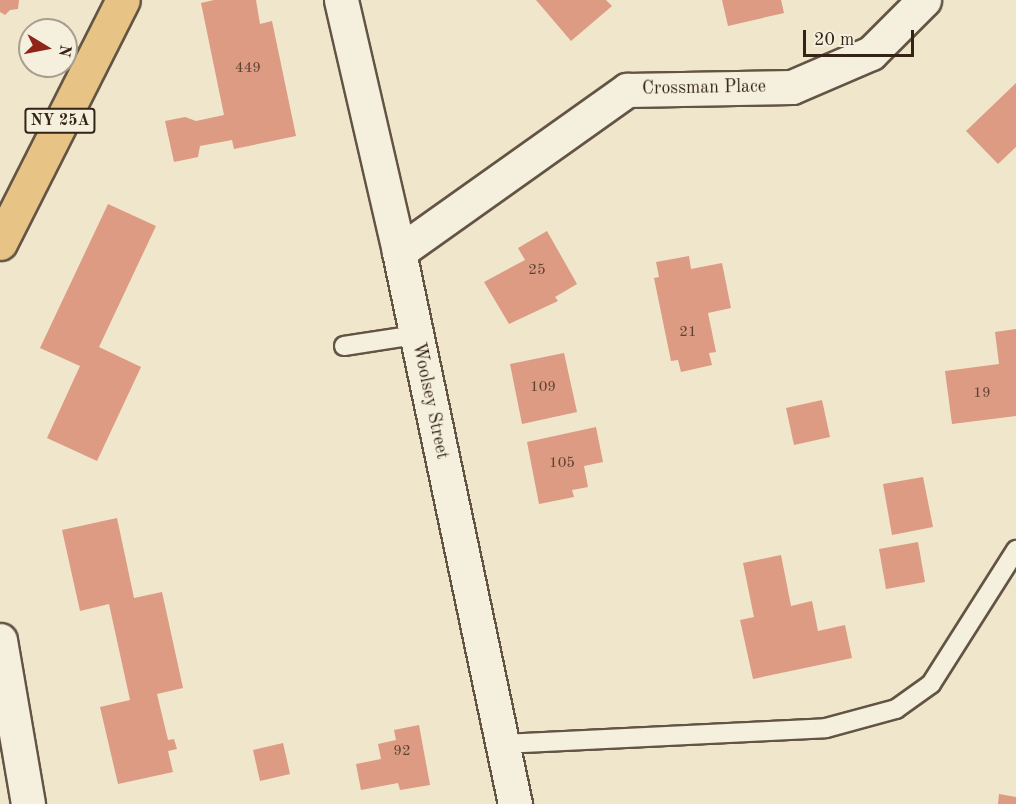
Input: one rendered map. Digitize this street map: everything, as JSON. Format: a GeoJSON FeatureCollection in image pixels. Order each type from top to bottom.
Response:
{"type":"FeatureCollection","features":[{"type":"Feature","properties":{"kind":"main road","name":"NY 25A"},"geometry":{"type":"LineString","coordinates":[[0,243],[123,0]]}},
{"type":"Feature","properties":{"kind":"street","name":"Woolsey Street"},"geometry":{"type":"LineString","coordinates":[[340,0],[399,252],[515,804]]}},
{"type":"Feature","properties":{"kind":"street","name":"Crossman Place"},"geometry":{"type":"LineString","coordinates":[[399,252],[627,90],[792,87],[871,53],[924,0]]}},
{"type":"Feature","properties":{"kind":"street"},"geometry":{"type":"LineString","coordinates":[[0,640],[28,804]]}},
{"type":"Feature","properties":{"kind":"lane"},"geometry":{"type":"LineString","coordinates":[[344,346],[416,335]]}},
{"type":"Feature","properties":{"kind":"lane"},"geometry":{"type":"LineString","coordinates":[[503,744],[826,728],[896,709],[931,684],[1016,549]]}},
{"type":"Feature","properties":{"kind":"building"},"geometry":{"type":"Polygon","coordinates":[[[0,0],[19,0],[18,9],[10,10],[5,15],[0,12],[0,0]]]}},
{"type":"Feature","properties":{"kind":"building"},"geometry":{"type":"Polygon","coordinates":[[[214,0],[256,0],[260,24],[272,21],[296,136],[234,149],[232,140],[200,146],[198,157],[174,162],[165,121],[185,117],[196,121],[224,115],[201,3],[214,0]]]}},
{"type":"Feature","properties":{"kind":"building"},"geometry":{"type":"Polygon","coordinates":[[[536,0],[606,0],[612,6],[571,41],[536,0]]]}},
{"type":"Feature","properties":{"kind":"building"},"geometry":{"type":"Polygon","coordinates":[[[722,0],[781,0],[784,13],[728,26],[722,0]]]}},
{"type":"Feature","properties":{"kind":"building"},"geometry":{"type":"Polygon","coordinates":[[[1016,83],[1016,147],[998,164],[966,131],[1016,83]]]}},
{"type":"Feature","properties":{"kind":"building"},"geometry":{"type":"Polygon","coordinates":[[[108,204],[156,226],[99,347],[141,367],[97,461],[47,438],[80,366],[40,348],[108,204]]]}},
{"type":"Feature","properties":{"kind":"building"},"geometry":{"type":"Polygon","coordinates":[[[547,231],[577,284],[555,297],[558,301],[509,324],[484,282],[525,260],[518,248],[547,231]]]}},
{"type":"Feature","properties":{"kind":"building"},"geometry":{"type":"Polygon","coordinates":[[[689,256],[691,269],[722,263],[731,308],[708,313],[716,352],[709,353],[712,365],[681,372],[678,360],[671,361],[654,278],[659,277],[656,262],[689,256]]]}},
{"type":"Feature","properties":{"kind":"building"},"geometry":{"type":"Polygon","coordinates":[[[1016,329],[1016,416],[952,424],[945,371],[999,364],[995,332],[1016,329]]]}},
{"type":"Feature","properties":{"kind":"building"},"geometry":{"type":"Polygon","coordinates":[[[564,353],[577,412],[522,424],[510,364],[564,353]]]}},
{"type":"Feature","properties":{"kind":"building"},"geometry":{"type":"Polygon","coordinates":[[[822,400],[830,437],[794,445],[786,408],[822,400]]]}},
{"type":"Feature","properties":{"kind":"building"},"geometry":{"type":"Polygon","coordinates":[[[596,427],[603,462],[584,466],[588,487],[572,490],[574,497],[539,504],[527,442],[596,427]]]}},
{"type":"Feature","properties":{"kind":"building"},"geometry":{"type":"Polygon","coordinates":[[[923,477],[933,527],[892,535],[883,484],[923,477]]]}},
{"type":"Feature","properties":{"kind":"building"},"geometry":{"type":"Polygon","coordinates":[[[117,518],[134,598],[162,592],[183,688],[157,694],[168,740],[174,739],[177,749],[168,751],[173,772],[118,784],[100,707],[130,700],[109,604],[80,611],[62,530],[117,518]]]}},
{"type":"Feature","properties":{"kind":"building"},"geometry":{"type":"Polygon","coordinates":[[[918,542],[925,582],[886,589],[879,549],[918,542]]]}},
{"type":"Feature","properties":{"kind":"building"},"geometry":{"type":"Polygon","coordinates":[[[781,555],[791,606],[812,601],[818,631],[845,625],[852,658],[753,679],[740,620],[754,617],[743,563],[781,555]]]}},
{"type":"Feature","properties":{"kind":"building"},"geometry":{"type":"Polygon","coordinates":[[[419,725],[430,785],[400,790],[398,783],[361,790],[356,764],[381,759],[378,744],[396,740],[394,730],[419,725]]]}},
{"type":"Feature","properties":{"kind":"building"},"geometry":{"type":"Polygon","coordinates":[[[283,743],[290,774],[260,781],[253,750],[283,743]]]}},
{"type":"Feature","properties":{"kind":"building"},"geometry":{"type":"Polygon","coordinates":[[[999,794],[1016,797],[1016,804],[998,804],[999,794]]]}}]}
